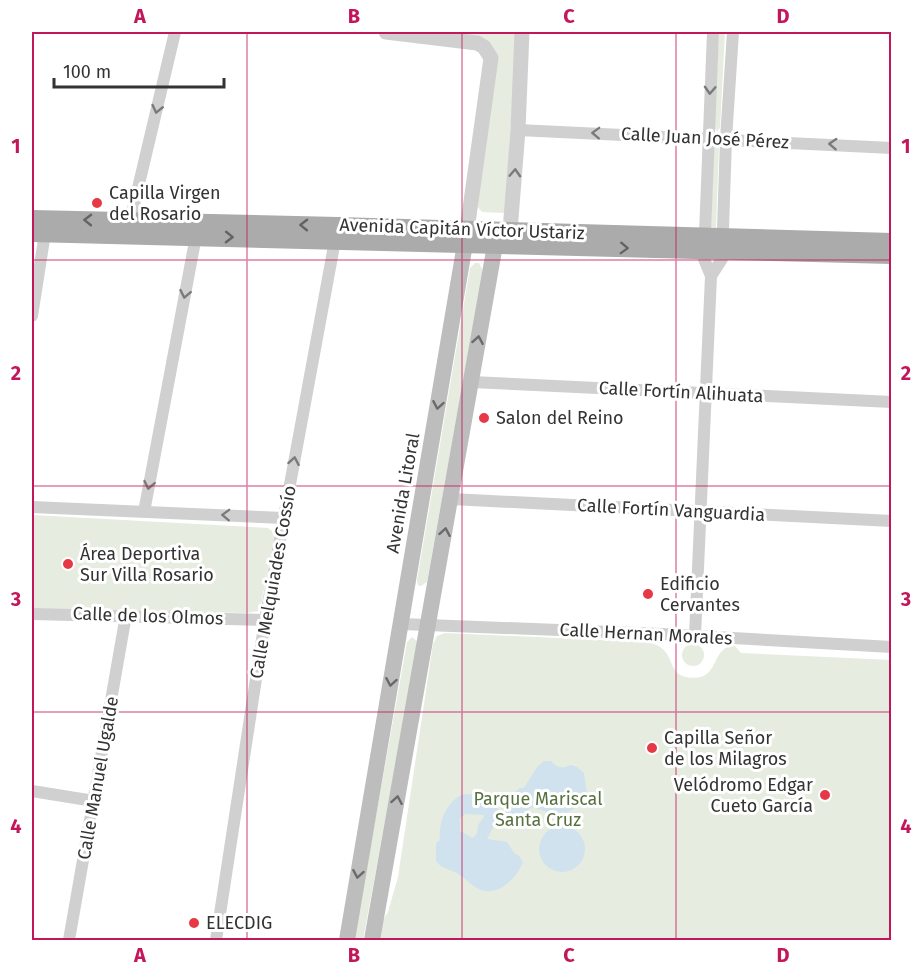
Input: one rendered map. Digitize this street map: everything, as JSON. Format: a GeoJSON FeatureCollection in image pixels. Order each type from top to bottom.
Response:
{"type":"FeatureCollection","features":[{"type":"Feature","properties":{"kind":"main road","name":"Avenida Capitán Víctor Ustariz"},"geometry":{"type":"LineString","coordinates":[[32,219],[196,236],[336,233]]}},
{"type":"Feature","properties":{"kind":"main road","name":"Avenida Capitán Víctor Ustariz"},"geometry":{"type":"LineString","coordinates":[[38,233],[129,228],[336,233],[504,240],[704,243],[891,255]]}},
{"type":"Feature","properties":{"kind":"main road","name":"Avenida Litoral"},"geometry":{"type":"LineString","coordinates":[[347,940],[466,237]]}},
{"type":"Feature","properties":{"kind":"main road"},"geometry":{"type":"LineString","coordinates":[[372,940],[471,382],[504,240]]}},
{"type":"Feature","properties":{"kind":"main road","name":"Avenida Capitán Víctor Ustariz"},"geometry":{"type":"LineString","coordinates":[[723,244],[891,242]]}},
{"type":"Feature","properties":{"kind":"street"},"geometry":{"type":"LineString","coordinates":[[129,228],[175,32]]}},
{"type":"Feature","properties":{"kind":"street","name":"Avenida Litoral"},"geometry":{"type":"LineString","coordinates":[[386,32],[477,43],[488,52],[491,64],[466,237]]}},
{"type":"Feature","properties":{"kind":"street"},"geometry":{"type":"LineString","coordinates":[[504,240],[518,130],[522,32]]}},
{"type":"Feature","properties":{"kind":"street"},"geometry":{"type":"LineString","coordinates":[[695,636],[711,276],[704,259],[704,243],[713,32]]}},
{"type":"Feature","properties":{"kind":"street"},"geometry":{"type":"LineString","coordinates":[[711,276],[722,259],[726,139],[733,32]]}},
{"type":"Feature","properties":{"kind":"street","name":"Calle Juan José Pérez"},"geometry":{"type":"LineString","coordinates":[[518,130],[891,148]]}},
{"type":"Feature","properties":{"kind":"street"},"geometry":{"type":"LineString","coordinates":[[32,316],[38,233]]}},
{"type":"Feature","properties":{"kind":"street","name":"Calle Melquiades Cossío"},"geometry":{"type":"LineString","coordinates":[[216,940],[265,620],[336,233]]}},
{"type":"Feature","properties":{"kind":"street"},"geometry":{"type":"LineString","coordinates":[[144,512],[196,236]]}},
{"type":"Feature","properties":{"kind":"street","name":"Calle Fortín Alihuata"},"geometry":{"type":"LineString","coordinates":[[471,382],[891,402]]}},
{"type":"Feature","properties":{"kind":"street","name":"Calle Fortín Vanguardia"},"geometry":{"type":"LineString","coordinates":[[451,499],[891,521]]}},
{"type":"Feature","properties":{"kind":"street"},"geometry":{"type":"LineString","coordinates":[[32,507],[284,518]]}},
{"type":"Feature","properties":{"kind":"street","name":"Calle de los Olmos"},"geometry":{"type":"LineString","coordinates":[[32,614],[265,620]]}},
{"type":"Feature","properties":{"kind":"street","name":"Calle Manuel Ugalde"},"geometry":{"type":"LineString","coordinates":[[69,940],[126,615]]}},
{"type":"Feature","properties":{"kind":"street","name":"Calle Hernan Morales"},"geometry":{"type":"LineString","coordinates":[[401,624],[891,647]]}},
{"type":"Feature","properties":{"kind":"street"},"geometry":{"type":"LineString","coordinates":[[32,791],[94,801]]}},
{"type":"Feature","properties":{"kind":"green space"},"geometry":{"type":"Polygon","coordinates":[[[427,32],[514,32],[517,35],[505,213],[482,212],[477,206],[497,57],[427,32]]]}},
{"type":"Feature","properties":{"kind":"green space"},"geometry":{"type":"Polygon","coordinates":[[[719,32],[725,32],[720,128],[717,131],[714,127],[719,32]]]}},
{"type":"Feature","properties":{"kind":"green space"},"geometry":{"type":"Polygon","coordinates":[[[716,146],[719,148],[716,228],[711,227],[714,148],[716,146]]]}},
{"type":"Feature","properties":{"kind":"green space"},"geometry":{"type":"Polygon","coordinates":[[[475,263],[479,263],[483,271],[427,582],[421,586],[418,585],[417,580],[470,268],[475,263]]]}},
{"type":"Feature","properties":{"kind":"green space"},"geometry":{"type":"Polygon","coordinates":[[[32,515],[268,528],[274,537],[261,605],[258,611],[247,613],[32,609],[32,515]]]}},
{"type":"Feature","properties":{"kind":"green space","name":"Parque Mariscal Santa Cruz"},"geometry":{"type":"Polygon","coordinates":[[[445,633],[647,642],[663,649],[675,671],[680,675],[697,678],[710,670],[721,651],[735,646],[741,653],[891,660],[891,940],[374,940],[374,934],[388,912],[398,877],[433,644],[437,636],[445,633]]]}},
{"type":"Feature","properties":{"kind":"green space"},"geometry":{"type":"Polygon","coordinates":[[[412,637],[418,642],[363,940],[354,940],[407,642],[412,637]]]}},
{"type":"Feature","properties":{"kind":"green space"},"geometry":{"type":"Polygon","coordinates":[[[693,644],[701,647],[704,655],[701,663],[693,666],[685,663],[682,655],[685,647],[693,644]]]}},
{"type":"Feature","properties":{"kind":"water"},"geometry":{"type":"Polygon","coordinates":[[[544,761],[551,761],[560,767],[571,765],[577,767],[584,773],[587,795],[577,802],[577,807],[566,813],[552,814],[532,807],[523,820],[506,822],[505,812],[509,799],[520,788],[524,788],[537,767],[544,761]]]}},
{"type":"Feature","properties":{"kind":"water"},"geometry":{"type":"Polygon","coordinates":[[[465,794],[478,795],[493,800],[499,816],[487,839],[507,842],[523,862],[510,881],[497,890],[490,891],[475,887],[462,876],[441,866],[436,861],[436,843],[440,840],[442,819],[449,806],[465,794]],[[465,814],[460,818],[460,831],[473,838],[477,834],[478,825],[484,815],[465,814]]]}},
{"type":"Feature","properties":{"kind":"water"},"geometry":{"type":"Polygon","coordinates":[[[562,826],[578,833],[585,849],[578,865],[562,872],[546,865],[539,849],[546,833],[562,826]]]}},
{"type":"Feature","properties":{"kind":"place","name":"Capilla Virgen del Rosario"},"geometry":{"type":"Point","coordinates":[97,203]}},
{"type":"Feature","properties":{"kind":"place","name":"Salon del Reino"},"geometry":{"type":"Point","coordinates":[484,418]}},
{"type":"Feature","properties":{"kind":"place","name":"Área Deportiva Sur Villa Rosario"},"geometry":{"type":"Point","coordinates":[68,564]}},
{"type":"Feature","properties":{"kind":"place","name":"Edificio Cervantes"},"geometry":{"type":"Point","coordinates":[648,594]}},
{"type":"Feature","properties":{"kind":"place","name":"Capilla Señor de los Milagros"},"geometry":{"type":"Point","coordinates":[652,748]}},
{"type":"Feature","properties":{"kind":"place","name":"Velódromo Edgar Cueto García"},"geometry":{"type":"Point","coordinates":[825,795]}},
{"type":"Feature","properties":{"kind":"place","name":"ELECDIG"},"geometry":{"type":"Point","coordinates":[194,923]}}]}
